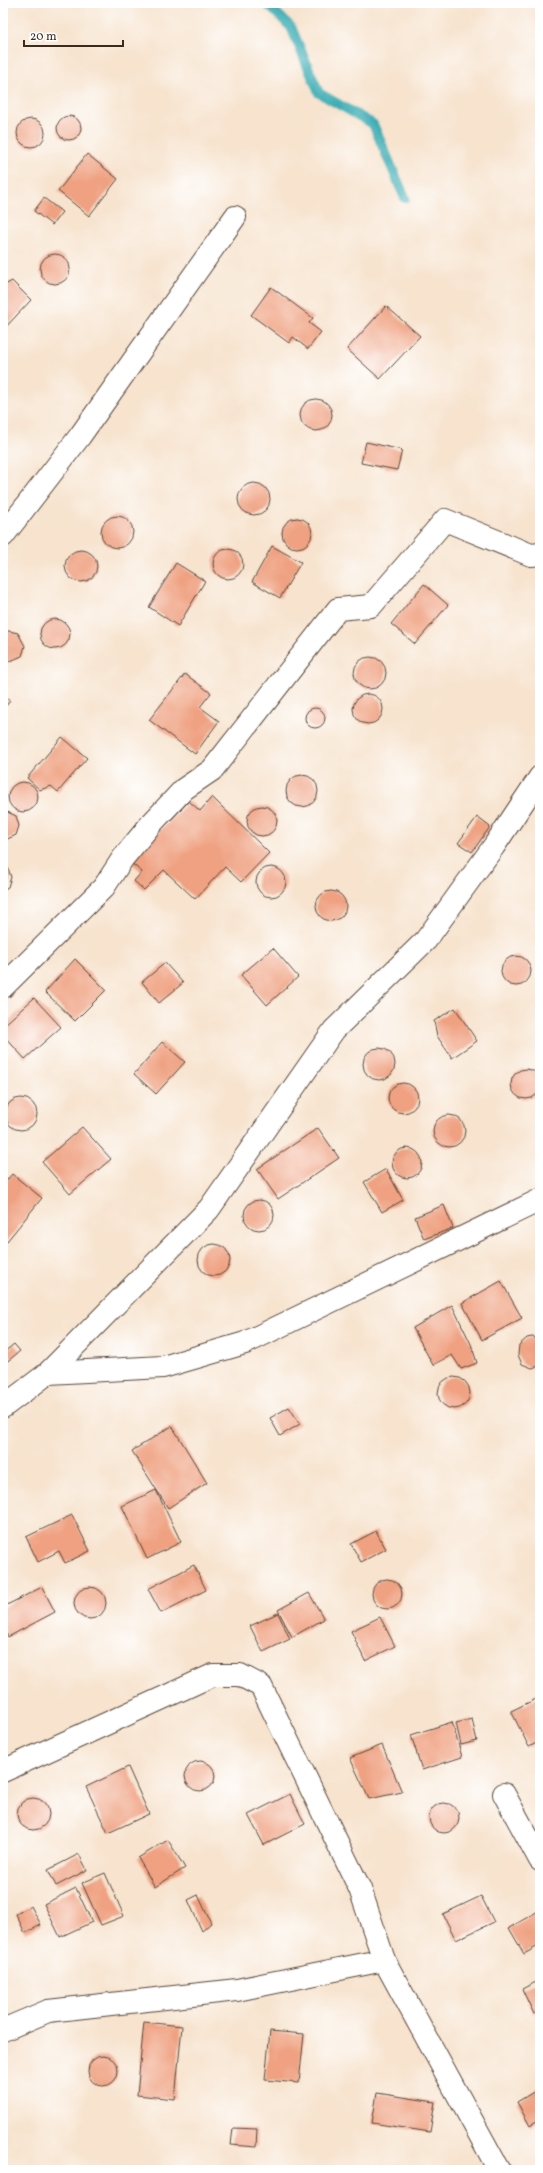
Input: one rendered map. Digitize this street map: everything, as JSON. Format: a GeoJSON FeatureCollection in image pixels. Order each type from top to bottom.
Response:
{"type":"FeatureCollection","features":[{"type":"Feature","properties":{"kind":"street"},"geometry":{"type":"LineString","coordinates":[[3,536],[80,436],[235,217]]}},
{"type":"Feature","properties":{"kind":"street"},"geometry":{"type":"LineString","coordinates":[[3,987],[104,887],[123,858],[150,824],[184,788],[212,770],[338,609],[371,606],[445,520],[531,556],[540,554]]}},
{"type":"Feature","properties":{"kind":"street"},"geometry":{"type":"LineString","coordinates":[[3,1407],[48,1372],[209,1209],[334,1030],[426,940],[494,846],[540,778]]}},
{"type":"Feature","properties":{"kind":"street"},"geometry":{"type":"LineString","coordinates":[[48,1372],[162,1367],[245,1343],[540,1200]]}},
{"type":"Feature","properties":{"kind":"street"},"geometry":{"type":"LineString","coordinates":[[3,1771],[214,1675],[240,1675],[261,1686],[360,1889],[384,1960],[499,2170]]}},
{"type":"Feature","properties":{"kind":"street"},"geometry":{"type":"LineString","coordinates":[[504,1794],[540,1860]]}},
{"type":"Feature","properties":{"kind":"street"},"geometry":{"type":"LineString","coordinates":[[3,2030],[48,2010],[237,1990],[384,1960]]}},
{"type":"Feature","properties":{"kind":"building"},"geometry":{"type":"Polygon","coordinates":[[[69,116],[74,117],[80,123],[80,133],[74,139],[69,140],[64,139],[58,133],[57,128],[58,123],[64,117],[69,116]]]}},
{"type":"Feature","properties":{"kind":"building"},"geometry":{"type":"Polygon","coordinates":[[[31,119],[37,120],[41,123],[44,127],[44,139],[41,143],[37,146],[31,147],[25,146],[21,143],[18,139],[17,133],[18,127],[21,123],[25,120],[31,119]]]}},
{"type":"Feature","properties":{"kind":"building"},"geometry":{"type":"Polygon","coordinates":[[[87,154],[118,179],[89,216],[58,191],[87,154]]]}},
{"type":"Feature","properties":{"kind":"building"},"geometry":{"type":"Polygon","coordinates":[[[44,198],[62,212],[52,225],[34,211],[44,198]]]}},
{"type":"Feature","properties":{"kind":"building"},"geometry":{"type":"Polygon","coordinates":[[[55,254],[66,258],[70,269],[66,280],[55,284],[44,280],[40,269],[44,258],[55,254]]]}},
{"type":"Feature","properties":{"kind":"building"},"geometry":{"type":"Polygon","coordinates":[[[12,281],[31,300],[3,330],[3,286],[12,281]]]}},
{"type":"Feature","properties":{"kind":"building"},"geometry":{"type":"Polygon","coordinates":[[[271,287],[313,318],[309,323],[321,332],[308,349],[293,337],[289,343],[251,315],[271,287]]]}},
{"type":"Feature","properties":{"kind":"building"},"geometry":{"type":"Polygon","coordinates":[[[386,306],[420,336],[380,379],[347,349],[386,306]]]}},
{"type":"Feature","properties":{"kind":"building"},"geometry":{"type":"Polygon","coordinates":[[[316,399],[327,404],[332,415],[327,426],[316,431],[305,426],[300,415],[305,404],[316,399]]]}},
{"type":"Feature","properties":{"kind":"building"},"geometry":{"type":"Polygon","coordinates":[[[366,442],[402,450],[397,470],[361,463],[366,442]]]}},
{"type":"Feature","properties":{"kind":"building"},"geometry":{"type":"Polygon","coordinates":[[[254,483],[265,488],[270,499],[265,510],[254,515],[243,510],[238,499],[243,488],[254,483]]]}},
{"type":"Feature","properties":{"kind":"building"},"geometry":{"type":"Polygon","coordinates":[[[117,516],[128,521],[133,532],[128,543],[117,548],[106,543],[101,532],[106,521],[117,516]]]}},
{"type":"Feature","properties":{"kind":"building"},"geometry":{"type":"Polygon","coordinates":[[[297,518],[308,522],[312,533],[308,544],[297,548],[286,544],[282,533],[286,522],[297,518]]]}},
{"type":"Feature","properties":{"kind":"building"},"geometry":{"type":"Polygon","coordinates":[[[272,546],[301,562],[280,598],[252,582],[272,546]]]}},
{"type":"Feature","properties":{"kind":"building"},"geometry":{"type":"Polygon","coordinates":[[[228,549],[239,553],[243,564],[239,575],[228,579],[217,575],[213,564],[217,553],[228,549]]]}},
{"type":"Feature","properties":{"kind":"building"},"geometry":{"type":"Polygon","coordinates":[[[81,550],[92,555],[97,566],[92,577],[81,582],[70,577],[65,566],[70,555],[81,550]]]}},
{"type":"Feature","properties":{"kind":"building"},"geometry":{"type":"Polygon","coordinates":[[[176,563],[205,581],[178,626],[149,607],[176,563]]]}},
{"type":"Feature","properties":{"kind":"building"},"geometry":{"type":"Polygon","coordinates":[[[424,584],[448,605],[415,644],[391,624],[424,584]]]}},
{"type":"Feature","properties":{"kind":"building"},"geometry":{"type":"Polygon","coordinates":[[[55,619],[66,623],[70,634],[66,645],[55,649],[44,645],[40,634],[44,623],[55,619]]]}},
{"type":"Feature","properties":{"kind":"building"},"geometry":{"type":"Polygon","coordinates":[[[9,631],[18,633],[25,646],[22,656],[8,662],[3,660],[3,632],[9,631]]]}},
{"type":"Feature","properties":{"kind":"building"},"geometry":{"type":"Polygon","coordinates":[[[370,657],[381,662],[386,673],[381,684],[370,689],[359,684],[354,673],[359,662],[370,657]]]}},
{"type":"Feature","properties":{"kind":"building"},"geometry":{"type":"Polygon","coordinates":[[[185,674],[211,693],[200,707],[219,721],[195,754],[149,720],[185,674]]]}},
{"type":"Feature","properties":{"kind":"building"},"geometry":{"type":"Polygon","coordinates":[[[368,694],[379,698],[383,709],[379,720],[368,724],[357,720],[353,709],[357,698],[368,694]]]}},
{"type":"Feature","properties":{"kind":"building"},"geometry":{"type":"Polygon","coordinates":[[[3,695],[10,701],[3,709],[3,695]]]}},
{"type":"Feature","properties":{"kind":"building"},"geometry":{"type":"Polygon","coordinates":[[[311,708],[319,708],[325,714],[325,722],[319,728],[311,728],[305,722],[305,714],[311,708]]]}},
{"type":"Feature","properties":{"kind":"building"},"geometry":{"type":"Polygon","coordinates":[[[62,737],[87,758],[58,792],[51,786],[40,790],[27,778],[62,737]]]}},
{"type":"Feature","properties":{"kind":"building"},"geometry":{"type":"Polygon","coordinates":[[[302,775],[313,780],[318,791],[313,802],[302,807],[291,802],[286,791],[291,780],[302,775]]]}},
{"type":"Feature","properties":{"kind":"building"},"geometry":{"type":"Polygon","coordinates":[[[23,782],[34,786],[38,797],[34,808],[23,812],[12,808],[8,797],[12,786],[23,782]]]}},
{"type":"Feature","properties":{"kind":"building"},"geometry":{"type":"Polygon","coordinates":[[[212,797],[269,853],[241,882],[225,867],[195,899],[164,870],[144,890],[134,881],[142,872],[130,862],[189,801],[200,811],[212,797]]]}},
{"type":"Feature","properties":{"kind":"building"},"geometry":{"type":"Polygon","coordinates":[[[262,806],[273,810],[277,821],[273,832],[262,836],[251,832],[247,821],[251,810],[262,806]]]}},
{"type":"Feature","properties":{"kind":"building"},"geometry":{"type":"Polygon","coordinates":[[[3,810],[16,816],[19,826],[16,835],[3,841],[3,810]]]}},
{"type":"Feature","properties":{"kind":"building"},"geometry":{"type":"Polygon","coordinates":[[[477,817],[490,827],[472,852],[458,843],[477,817]]]}},
{"type":"Feature","properties":{"kind":"building"},"geometry":{"type":"Polygon","coordinates":[[[3,863],[8,868],[11,877],[8,887],[3,890],[3,863]]]}},
{"type":"Feature","properties":{"kind":"building"},"geometry":{"type":"Polygon","coordinates":[[[271,867],[282,871],[286,882],[282,893],[271,897],[260,893],[256,882],[260,871],[271,867]]]}},
{"type":"Feature","properties":{"kind":"building"},"geometry":{"type":"Polygon","coordinates":[[[331,891],[342,895],[346,906],[342,917],[331,921],[320,917],[316,906],[320,895],[331,891]]]}},
{"type":"Feature","properties":{"kind":"building"},"geometry":{"type":"Polygon","coordinates":[[[273,948],[298,977],[267,1005],[241,975],[273,948]]]}},
{"type":"Feature","properties":{"kind":"building"},"geometry":{"type":"Polygon","coordinates":[[[516,956],[527,960],[531,971],[527,982],[516,986],[505,982],[501,971],[505,960],[516,956]]]}},
{"type":"Feature","properties":{"kind":"building"},"geometry":{"type":"Polygon","coordinates":[[[75,959],[106,990],[75,1021],[45,992],[75,959]]]}},
{"type":"Feature","properties":{"kind":"building"},"geometry":{"type":"Polygon","coordinates":[[[165,963],[183,983],[159,1003],[142,982],[165,963]]]}},
{"type":"Feature","properties":{"kind":"building"},"geometry":{"type":"Polygon","coordinates":[[[34,998],[61,1027],[25,1059],[3,1035],[3,1026],[34,998]]]}},
{"type":"Feature","properties":{"kind":"building"},"geometry":{"type":"Polygon","coordinates":[[[455,1008],[477,1041],[452,1058],[437,1036],[434,1021],[455,1008]]]}},
{"type":"Feature","properties":{"kind":"building"},"geometry":{"type":"Polygon","coordinates":[[[162,1042],[185,1062],[156,1094],[134,1074],[162,1042]]]}},
{"type":"Feature","properties":{"kind":"building"},"geometry":{"type":"Polygon","coordinates":[[[379,1048],[390,1053],[395,1064],[390,1075],[379,1080],[368,1075],[363,1064],[368,1053],[379,1048]]]}},
{"type":"Feature","properties":{"kind":"building"},"geometry":{"type":"Polygon","coordinates":[[[526,1069],[537,1073],[541,1084],[537,1095],[526,1099],[515,1095],[511,1084],[515,1073],[526,1069]]]}},
{"type":"Feature","properties":{"kind":"building"},"geometry":{"type":"Polygon","coordinates":[[[403,1083],[414,1087],[418,1098],[414,1109],[403,1113],[392,1109],[388,1098],[392,1087],[403,1083]]]}},
{"type":"Feature","properties":{"kind":"building"},"geometry":{"type":"Polygon","coordinates":[[[21,1098],[32,1103],[37,1114],[32,1125],[21,1130],[10,1125],[5,1114],[10,1103],[21,1098]]]}},
{"type":"Feature","properties":{"kind":"building"},"geometry":{"type":"Polygon","coordinates":[[[449,1115],[460,1120],[465,1131],[460,1142],[449,1147],[438,1142],[433,1131],[438,1120],[449,1115]]]}},
{"type":"Feature","properties":{"kind":"building"},"geometry":{"type":"Polygon","coordinates":[[[82,1127],[111,1159],[70,1194],[42,1162],[82,1127]]]}},
{"type":"Feature","properties":{"kind":"building"},"geometry":{"type":"Polygon","coordinates":[[[318,1128],[339,1158],[278,1199],[257,1169],[318,1128]]]}},
{"type":"Feature","properties":{"kind":"building"},"geometry":{"type":"Polygon","coordinates":[[[407,1148],[418,1152],[422,1163],[418,1174],[407,1178],[396,1174],[392,1163],[396,1152],[407,1148]]]}},
{"type":"Feature","properties":{"kind":"building"},"geometry":{"type":"Polygon","coordinates":[[[386,1169],[403,1200],[382,1212],[364,1182],[386,1169]]]}},
{"type":"Feature","properties":{"kind":"building"},"geometry":{"type":"Polygon","coordinates":[[[12,1174],[42,1198],[3,1246],[3,1185],[12,1174]]]}},
{"type":"Feature","properties":{"kind":"building"},"geometry":{"type":"Polygon","coordinates":[[[259,1200],[270,1204],[274,1215],[270,1226],[259,1230],[248,1226],[244,1215],[248,1204],[259,1200]]]}},
{"type":"Feature","properties":{"kind":"building"},"geometry":{"type":"Polygon","coordinates":[[[444,1205],[453,1228],[424,1239],[415,1217],[444,1205]]]}},
{"type":"Feature","properties":{"kind":"building"},"geometry":{"type":"Polygon","coordinates":[[[214,1244],[225,1249],[230,1260],[225,1271],[214,1276],[203,1271],[198,1260],[203,1249],[214,1244]]]}},
{"type":"Feature","properties":{"kind":"building"},"geometry":{"type":"Polygon","coordinates":[[[501,1281],[522,1318],[482,1340],[462,1303],[501,1281]]]}},
{"type":"Feature","properties":{"kind":"building"},"geometry":{"type":"Polygon","coordinates":[[[452,1305],[471,1344],[477,1363],[461,1369],[452,1355],[433,1365],[413,1328],[452,1305]]]}},
{"type":"Feature","properties":{"kind":"building"},"geometry":{"type":"Polygon","coordinates":[[[532,1337],[540,1339],[540,1366],[532,1368],[522,1364],[518,1355],[519,1345],[527,1338],[532,1337]]]}},
{"type":"Feature","properties":{"kind":"building"},"geometry":{"type":"Polygon","coordinates":[[[14,1344],[20,1351],[8,1361],[3,1353],[14,1344]]]}},
{"type":"Feature","properties":{"kind":"building"},"geometry":{"type":"Polygon","coordinates":[[[454,1377],[465,1382],[470,1393],[465,1404],[454,1409],[443,1404],[438,1393],[443,1382],[454,1377]]]}},
{"type":"Feature","properties":{"kind":"building"},"geometry":{"type":"Polygon","coordinates":[[[289,1407],[300,1424],[280,1436],[270,1418],[289,1407]]]}},
{"type":"Feature","properties":{"kind":"building"},"geometry":{"type":"Polygon","coordinates":[[[172,1426],[207,1483],[168,1508],[132,1451],[172,1426]]]}},
{"type":"Feature","properties":{"kind":"building"},"geometry":{"type":"Polygon","coordinates":[[[156,1490],[181,1542],[147,1559],[122,1506],[156,1490]]]}},
{"type":"Feature","properties":{"kind":"building"},"geometry":{"type":"Polygon","coordinates":[[[72,1515],[90,1551],[65,1563],[59,1551],[38,1562],[26,1537],[72,1515]]]}},
{"type":"Feature","properties":{"kind":"building"},"geometry":{"type":"Polygon","coordinates":[[[376,1531],[386,1549],[361,1562],[351,1544],[376,1531]]]}},
{"type":"Feature","properties":{"kind":"building"},"geometry":{"type":"Polygon","coordinates":[[[194,1565],[206,1590],[161,1613],[148,1589],[194,1565]]]}},
{"type":"Feature","properties":{"kind":"building"},"geometry":{"type":"Polygon","coordinates":[[[387,1579],[398,1583],[402,1594],[398,1605],[387,1609],[376,1605],[372,1594],[376,1583],[387,1579]]]}},
{"type":"Feature","properties":{"kind":"building"},"geometry":{"type":"Polygon","coordinates":[[[42,1587],[55,1612],[8,1637],[3,1627],[3,1607],[42,1587]]]}},
{"type":"Feature","properties":{"kind":"building"},"geometry":{"type":"Polygon","coordinates":[[[90,1587],[101,1592],[106,1603],[101,1614],[90,1619],[79,1614],[74,1603],[79,1592],[90,1587]]]}},
{"type":"Feature","properties":{"kind":"building"},"geometry":{"type":"Polygon","coordinates":[[[309,1593],[324,1619],[292,1637],[278,1610],[309,1593]]]}},
{"type":"Feature","properties":{"kind":"building"},"geometry":{"type":"Polygon","coordinates":[[[278,1613],[290,1639],[263,1652],[250,1626],[278,1613]]]}},
{"type":"Feature","properties":{"kind":"building"},"geometry":{"type":"Polygon","coordinates":[[[380,1617],[395,1646],[365,1661],[351,1631],[380,1617]]]}},
{"type":"Feature","properties":{"kind":"building"},"geometry":{"type":"Polygon","coordinates":[[[540,1697],[540,1741],[529,1747],[511,1711],[540,1697]]]}},
{"type":"Feature","properties":{"kind":"building"},"geometry":{"type":"Polygon","coordinates":[[[472,1719],[477,1741],[461,1745],[456,1723],[472,1719]]]}},
{"type":"Feature","properties":{"kind":"building"},"geometry":{"type":"Polygon","coordinates":[[[452,1722],[462,1757],[422,1770],[411,1735],[452,1722]]]}},
{"type":"Feature","properties":{"kind":"building"},"geometry":{"type":"Polygon","coordinates":[[[382,1745],[402,1792],[369,1799],[350,1758],[382,1745]]]}},
{"type":"Feature","properties":{"kind":"building"},"geometry":{"type":"Polygon","coordinates":[[[200,1761],[211,1765],[215,1776],[211,1787],[200,1791],[189,1787],[185,1776],[189,1765],[200,1761]]]}},
{"type":"Feature","properties":{"kind":"building"},"geometry":{"type":"Polygon","coordinates":[[[128,1767],[149,1814],[108,1833],[86,1787],[128,1767]]]}},
{"type":"Feature","properties":{"kind":"building"},"geometry":{"type":"Polygon","coordinates":[[[290,1794],[305,1824],[264,1845],[248,1815],[290,1794]]]}},
{"type":"Feature","properties":{"kind":"building"},"geometry":{"type":"Polygon","coordinates":[[[33,1798],[44,1803],[49,1814],[44,1825],[33,1830],[22,1825],[17,1814],[22,1803],[33,1798]]]}},
{"type":"Feature","properties":{"kind":"building"},"geometry":{"type":"Polygon","coordinates":[[[444,1803],[455,1807],[459,1818],[455,1829],[444,1833],[433,1829],[429,1818],[433,1807],[444,1803]]]}},
{"type":"Feature","properties":{"kind":"building"},"geometry":{"type":"Polygon","coordinates":[[[168,1840],[185,1868],[155,1887],[138,1858],[168,1840]]]}},
{"type":"Feature","properties":{"kind":"building"},"geometry":{"type":"Polygon","coordinates":[[[79,1854],[87,1870],[56,1886],[48,1870],[79,1854]]]}},
{"type":"Feature","properties":{"kind":"building"},"geometry":{"type":"Polygon","coordinates":[[[105,1873],[124,1916],[101,1925],[82,1883],[105,1873]]]}},
{"type":"Feature","properties":{"kind":"building"},"geometry":{"type":"Polygon","coordinates":[[[76,1888],[92,1922],[60,1937],[44,1904],[76,1888]]]}},
{"type":"Feature","properties":{"kind":"building"},"geometry":{"type":"Polygon","coordinates":[[[198,1895],[211,1923],[202,1931],[188,1900],[198,1895]]]}},
{"type":"Feature","properties":{"kind":"building"},"geometry":{"type":"Polygon","coordinates":[[[481,1896],[494,1922],[456,1940],[443,1914],[481,1896]]]}},
{"type":"Feature","properties":{"kind":"building"},"geometry":{"type":"Polygon","coordinates":[[[31,1906],[41,1925],[25,1933],[16,1914],[31,1906]]]}},
{"type":"Feature","properties":{"kind":"building"},"geometry":{"type":"Polygon","coordinates":[[[540,1910],[540,1945],[524,1954],[509,1928],[540,1910]]]}},
{"type":"Feature","properties":{"kind":"building"},"geometry":{"type":"Polygon","coordinates":[[[540,1980],[540,2011],[534,2014],[522,1989],[540,1980]]]}},
{"type":"Feature","properties":{"kind":"building"},"geometry":{"type":"Polygon","coordinates":[[[144,2022],[182,2026],[175,2099],[137,2095],[144,2022]]]}},
{"type":"Feature","properties":{"kind":"building"},"geometry":{"type":"Polygon","coordinates":[[[270,2031],[304,2034],[299,2083],[265,2080],[270,2031]]]}},
{"type":"Feature","properties":{"kind":"building"},"geometry":{"type":"Polygon","coordinates":[[[103,2056],[114,2060],[118,2071],[114,2082],[103,2086],[92,2082],[88,2071],[92,2060],[103,2056]]]}},
{"type":"Feature","properties":{"kind":"building"},"geometry":{"type":"Polygon","coordinates":[[[540,2088],[540,2120],[530,2126],[517,2102],[540,2088]]]}},
{"type":"Feature","properties":{"kind":"building"},"geometry":{"type":"Polygon","coordinates":[[[377,2093],[435,2102],[430,2132],[372,2123],[377,2093]]]}},
{"type":"Feature","properties":{"kind":"building"},"geometry":{"type":"Polygon","coordinates":[[[233,2128],[257,2129],[256,2147],[231,2145],[233,2128]]]}},
{"type":"Feature","properties":{"kind":"waterway"},"geometry":{"type":"LineString","coordinates":[[266,3],[291,27],[319,93],[373,124],[405,198]]}}]}
